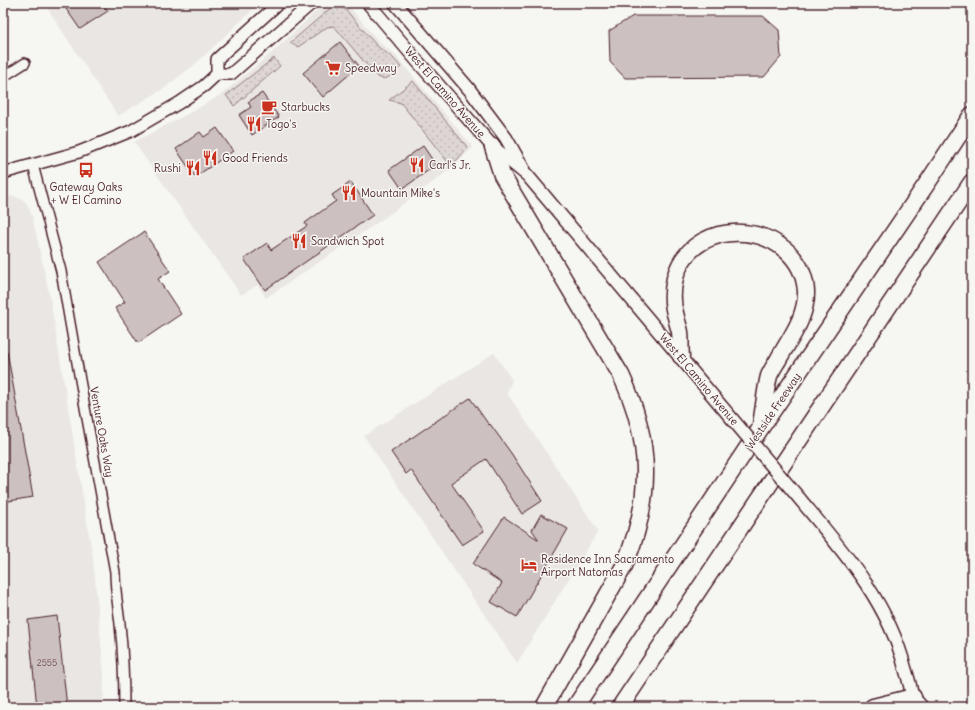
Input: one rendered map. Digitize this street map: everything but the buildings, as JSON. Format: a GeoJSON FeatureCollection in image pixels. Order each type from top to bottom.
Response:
{"type":"FeatureCollection","features":[{"type":"Feature","properties":{"kind":"highway","name":"Westside Freeway"},"geometry":{"type":"LineString","coordinates":[[575,707],[972,115]]}},
{"type":"Feature","properties":{"kind":"highway"},"geometry":{"type":"LineString","coordinates":[[493,146],[502,175],[621,375],[630,393],[638,416],[643,440],[645,465],[644,500],[640,523],[630,552],[624,566],[544,707]]}},
{"type":"Feature","properties":{"kind":"highway"},"geometry":{"type":"LineString","coordinates":[[620,707],[972,182]]}},
{"type":"Feature","properties":{"kind":"highway"},"geometry":{"type":"LineString","coordinates":[[681,356],[680,330],[674,312],[673,290],[675,278],[679,268],[690,252],[705,240],[716,235],[739,232],[752,233],[782,247],[797,264],[803,276],[806,299],[801,320],[769,375],[760,429]]}},
{"type":"Feature","properties":{"kind":"highway"},"geometry":{"type":"LineString","coordinates":[[873,707],[916,704]]}},
{"type":"Feature","properties":{"kind":"main road","name":"West El Camino Avenue"},"geometry":{"type":"LineString","coordinates":[[368,3],[493,146],[527,175],[845,552],[884,614],[903,658],[916,704]]}},
{"type":"Feature","properties":{"kind":"main road","name":"West El Camino Avenue"},"geometry":{"type":"LineString","coordinates":[[395,3],[468,89],[506,138],[527,175]]}},
{"type":"Feature","properties":{"kind":"street"},"geometry":{"type":"LineString","coordinates":[[217,74],[217,59],[279,3]]}},
{"type":"Feature","properties":{"kind":"street"},"geometry":{"type":"LineString","coordinates":[[3,173],[79,152],[131,131],[179,104],[204,86],[217,74],[231,74],[312,3]]}},
{"type":"Feature","properties":{"kind":"street"},"geometry":{"type":"LineString","coordinates":[[3,77],[25,63]]}},
{"type":"Feature","properties":{"kind":"street","name":"Venture Oaks Way"},"geometry":{"type":"LineString","coordinates":[[33,165],[61,271],[115,572],[123,664],[124,707]]}},
{"type":"Feature","properties":{"kind":"shaded area"},"geometry":{"type":"Polygon","coordinates":[[[44,3],[260,3],[194,65],[163,89],[118,116],[44,3]]]}},
{"type":"Feature","properties":{"kind":"shaded area"},"geometry":{"type":"Polygon","coordinates":[[[325,3],[346,3],[379,42],[395,55],[473,147],[452,168],[384,218],[266,298],[258,285],[241,295],[134,142],[222,94],[275,50],[325,3]]]}},
{"type":"Feature","properties":{"kind":"shaded area"},"geometry":{"type":"Polygon","coordinates":[[[334,5],[345,9],[377,46],[393,58],[401,67],[389,77],[383,79],[376,76],[334,26],[327,27],[298,47],[290,43],[334,5]]]}},
{"type":"Feature","properties":{"kind":"shaded area"},"geometry":{"type":"Polygon","coordinates":[[[274,58],[280,66],[234,106],[226,95],[274,58]]]}},
{"type":"Feature","properties":{"kind":"shaded area"},"geometry":{"type":"Polygon","coordinates":[[[413,81],[468,148],[451,166],[401,103],[389,100],[413,81]]]}},
{"type":"Feature","properties":{"kind":"shaded area"},"geometry":{"type":"Polygon","coordinates":[[[14,196],[26,202],[32,216],[50,298],[93,559],[104,675],[103,707],[3,707],[3,197],[14,196]]]}},
{"type":"Feature","properties":{"kind":"shaded area"},"geometry":{"type":"Polygon","coordinates":[[[494,353],[512,380],[507,393],[598,531],[517,663],[364,436],[494,353]]]}},
{"type":"Feature","properties":{"kind":"place","name":"Speedway"},"geometry":{"type":"Point","coordinates":[333,68]}},
{"type":"Feature","properties":{"kind":"place","name":"Starbucks"},"geometry":{"type":"Point","coordinates":[269,107]}},
{"type":"Feature","properties":{"kind":"place","name":"Togo's"},"geometry":{"type":"Point","coordinates":[254,124]}},
{"type":"Feature","properties":{"kind":"place","name":"Good Friends"},"geometry":{"type":"Point","coordinates":[210,158]}},
{"type":"Feature","properties":{"kind":"place","name":"Carl's Jr."},"geometry":{"type":"Point","coordinates":[417,165]}},
{"type":"Feature","properties":{"kind":"place","name":"Rushi"},"geometry":{"type":"Point","coordinates":[193,168]}},
{"type":"Feature","properties":{"kind":"place","name":"Gateway Oaks + W El Camino"},"geometry":{"type":"Point","coordinates":[86,170]}},
{"type":"Feature","properties":{"kind":"place","name":"Mountain Mike's"},"geometry":{"type":"Point","coordinates":[349,193]}},
{"type":"Feature","properties":{"kind":"place","name":"Sandwich Spot"},"geometry":{"type":"Point","coordinates":[299,241]}},
{"type":"Feature","properties":{"kind":"place","name":"Residence Inn Sacramento Airport Natomas"},"geometry":{"type":"Point","coordinates":[529,565]}}]}
